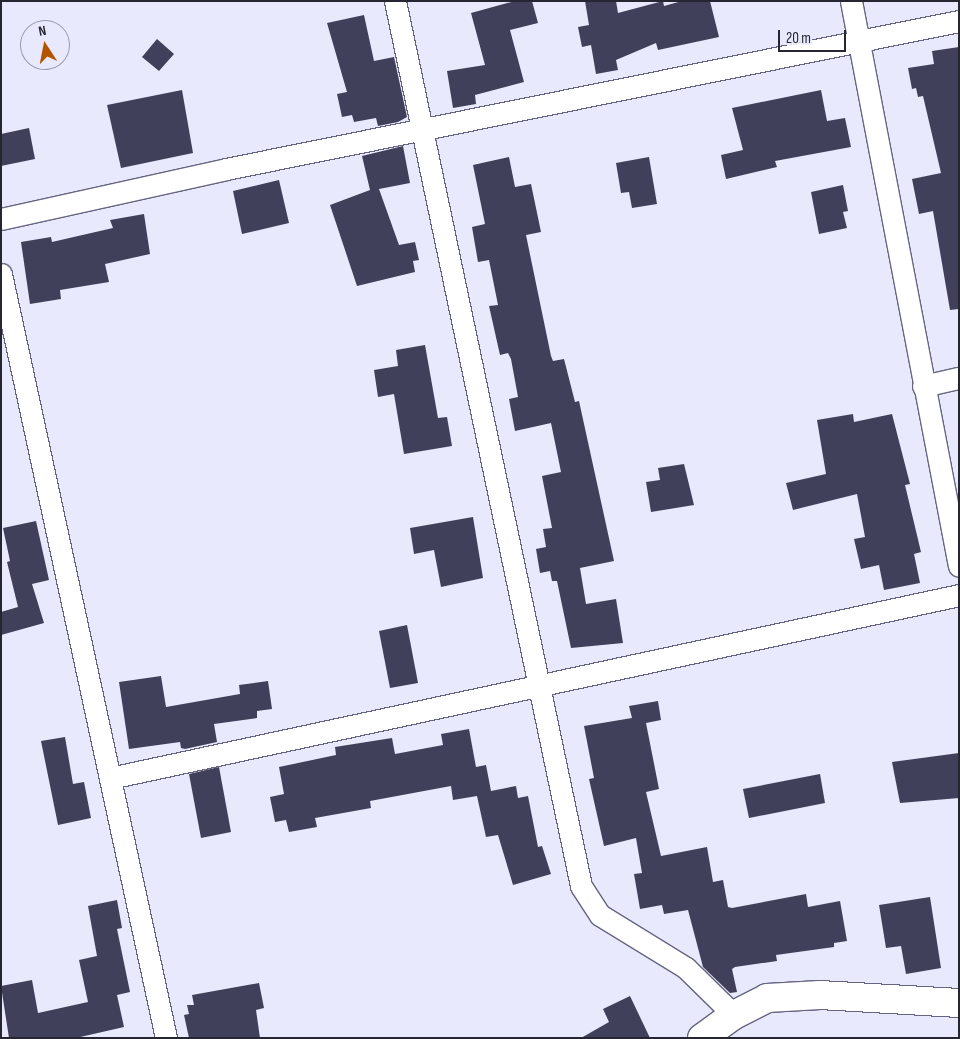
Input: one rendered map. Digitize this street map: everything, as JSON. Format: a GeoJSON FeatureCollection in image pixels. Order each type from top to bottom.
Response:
{"type":"FeatureCollection","features":[{"type":"Feature","properties":{"kind":"street"},"geometry":{"type":"LineString","coordinates":[[395,1],[581,886],[600,915],[686,968],[734,1015]]}},
{"type":"Feature","properties":{"kind":"street"},"geometry":{"type":"LineString","coordinates":[[850,1],[959,566]]}},
{"type":"Feature","properties":{"kind":"street"},"geometry":{"type":"LineString","coordinates":[[1,218],[959,21]]}},
{"type":"Feature","properties":{"kind":"street"},"geometry":{"type":"LineString","coordinates":[[1,274],[166,1038]]}},
{"type":"Feature","properties":{"kind":"street"},"geometry":{"type":"LineString","coordinates":[[923,386],[959,378]]}},
{"type":"Feature","properties":{"kind":"street"},"geometry":{"type":"LineString","coordinates":[[110,778],[959,595]]}},
{"type":"Feature","properties":{"kind":"street"},"geometry":{"type":"LineString","coordinates":[[702,1038],[734,1015],[767,998],[820,995],[959,1003]]}},
{"type":"Feature","properties":{"kind":"building"},"geometry":{"type":"Polygon","coordinates":[[[515,1],[532,1],[538,23],[510,30],[524,82],[475,95],[476,104],[453,108],[447,71],[485,65],[471,13],[515,1]]]}},
{"type":"Feature","properties":{"kind":"building"},"geometry":{"type":"Polygon","coordinates":[[[585,1],[616,1],[618,13],[663,1],[664,6],[682,1],[710,1],[719,37],[658,50],[656,43],[616,60],[618,70],[596,74],[591,45],[582,47],[578,27],[589,25],[585,1]]]}},
{"type":"Feature","properties":{"kind":"building"},"geometry":{"type":"Polygon","coordinates":[[[364,15],[374,61],[394,57],[407,117],[398,122],[378,126],[376,118],[354,122],[352,115],[342,117],[337,94],[347,92],[327,23],[364,15]]]}},
{"type":"Feature","properties":{"kind":"building"},"geometry":{"type":"Polygon","coordinates":[[[157,39],[174,54],[159,71],[142,57],[157,39]]]}},
{"type":"Feature","properties":{"kind":"building"},"geometry":{"type":"Polygon","coordinates":[[[959,47],[959,309],[950,310],[933,211],[919,214],[912,179],[941,173],[923,96],[918,97],[916,88],[912,89],[908,68],[934,64],[932,51],[959,47]]]}},
{"type":"Feature","properties":{"kind":"building"},"geometry":{"type":"Polygon","coordinates":[[[182,90],[193,153],[121,168],[107,105],[182,90]]]}},
{"type":"Feature","properties":{"kind":"building"},"geometry":{"type":"Polygon","coordinates":[[[821,90],[827,121],[845,118],[851,147],[775,161],[777,167],[726,179],[721,155],[743,150],[732,108],[821,90]]]}},
{"type":"Feature","properties":{"kind":"building"},"geometry":{"type":"Polygon","coordinates":[[[29,128],[35,159],[1,166],[1,134],[29,128]]]}},
{"type":"Feature","properties":{"kind":"building"},"geometry":{"type":"Polygon","coordinates":[[[403,146],[410,183],[379,189],[399,245],[415,242],[419,260],[413,261],[415,272],[357,286],[330,205],[370,190],[362,156],[403,146]]]}},
{"type":"Feature","properties":{"kind":"building"},"geometry":{"type":"Polygon","coordinates":[[[509,157],[515,187],[531,184],[541,232],[526,235],[551,356],[553,361],[564,359],[575,402],[579,401],[614,561],[580,568],[586,604],[616,599],[623,643],[571,648],[557,581],[552,581],[550,571],[540,573],[536,549],[546,547],[543,529],[552,528],[542,476],[561,472],[551,423],[515,431],[509,399],[518,397],[511,359],[508,353],[500,355],[489,306],[498,305],[489,260],[478,262],[472,227],[485,224],[473,165],[509,157]]]}},
{"type":"Feature","properties":{"kind":"building"},"geometry":{"type":"Polygon","coordinates":[[[649,157],[657,204],[632,208],[629,192],[621,193],[616,163],[649,157]]]}},
{"type":"Feature","properties":{"kind":"building"},"geometry":{"type":"Polygon","coordinates":[[[279,180],[289,223],[242,234],[233,191],[279,180]]]}},
{"type":"Feature","properties":{"kind":"building"},"geometry":{"type":"Polygon","coordinates":[[[843,185],[848,211],[843,212],[847,228],[819,234],[811,192],[843,185]]]}},
{"type":"Feature","properties":{"kind":"building"},"geometry":{"type":"Polygon","coordinates":[[[144,214],[150,254],[105,264],[109,282],[60,290],[61,299],[30,304],[21,242],[51,237],[52,242],[113,228],[110,220],[144,214]]]}},
{"type":"Feature","properties":{"kind":"building"},"geometry":{"type":"Polygon","coordinates":[[[425,345],[438,418],[447,417],[452,446],[404,454],[394,394],[378,397],[374,370],[398,366],[396,350],[425,345]]]}},
{"type":"Feature","properties":{"kind":"building"},"geometry":{"type":"Polygon","coordinates":[[[853,414],[854,422],[892,414],[910,484],[905,485],[921,552],[914,554],[920,583],[884,590],[879,565],[861,569],[854,539],[865,537],[857,494],[793,510],[786,483],[826,474],[817,420],[853,414]]]}},
{"type":"Feature","properties":{"kind":"building"},"geometry":{"type":"Polygon","coordinates":[[[684,464],[694,505],[651,512],[646,482],[660,480],[658,468],[684,464]]]}},
{"type":"Feature","properties":{"kind":"building"},"geometry":{"type":"Polygon","coordinates":[[[473,517],[483,578],[441,587],[434,550],[414,554],[410,528],[473,517]]]}},
{"type":"Feature","properties":{"kind":"building"},"geometry":{"type":"Polygon","coordinates":[[[36,521],[49,580],[32,584],[44,623],[1,635],[1,612],[18,607],[7,562],[10,561],[3,528],[36,521]]]}},
{"type":"Feature","properties":{"kind":"building"},"geometry":{"type":"Polygon","coordinates":[[[407,625],[418,683],[390,688],[379,631],[407,625]]]}},
{"type":"Feature","properties":{"kind":"building"},"geometry":{"type":"Polygon","coordinates":[[[161,676],[166,707],[240,694],[239,685],[268,681],[272,709],[257,711],[257,718],[214,724],[217,742],[185,749],[181,748],[180,742],[129,749],[119,682],[161,676]]]}},
{"type":"Feature","properties":{"kind":"building"},"geometry":{"type":"Polygon","coordinates":[[[658,701],[661,720],[646,723],[659,789],[646,792],[661,856],[707,847],[713,882],[723,880],[728,907],[732,908],[806,894],[808,907],[840,901],[847,941],[834,943],[834,947],[776,955],[777,961],[735,967],[732,969],[737,992],[730,993],[703,967],[688,910],[664,914],[662,905],[640,909],[634,874],[642,873],[636,838],[604,846],[589,779],[594,778],[584,726],[632,718],[629,706],[658,701]]]}},
{"type":"Feature","properties":{"kind":"building"},"geometry":{"type":"Polygon","coordinates":[[[469,729],[476,767],[486,765],[491,791],[516,786],[518,798],[528,796],[538,847],[542,846],[551,874],[513,885],[498,835],[486,837],[477,796],[453,800],[451,786],[370,801],[371,808],[315,818],[317,827],[289,832],[286,820],[275,822],[270,797],[284,794],[279,767],[336,755],[335,747],[392,738],[395,754],[443,745],[441,734],[469,729]]]}},
{"type":"Feature","properties":{"kind":"building"},"geometry":{"type":"Polygon","coordinates":[[[65,737],[73,784],[84,782],[91,818],[58,825],[41,741],[65,737]]]}},
{"type":"Feature","properties":{"kind":"building"},"geometry":{"type":"Polygon","coordinates":[[[959,753],[959,798],[900,803],[892,762],[959,753]]]}},
{"type":"Feature","properties":{"kind":"building"},"geometry":{"type":"Polygon","coordinates":[[[219,767],[231,832],[201,838],[189,774],[219,767]]]}},
{"type":"Feature","properties":{"kind":"building"},"geometry":{"type":"Polygon","coordinates":[[[820,774],[825,803],[749,818],[743,789],[820,774]]]}},
{"type":"Feature","properties":{"kind":"building"},"geometry":{"type":"Polygon","coordinates":[[[930,897],[941,968],[906,974],[901,946],[886,948],[879,905],[930,897]]]}},
{"type":"Feature","properties":{"kind":"building"},"geometry":{"type":"Polygon","coordinates":[[[117,900],[122,928],[117,929],[130,992],[117,995],[124,1027],[76,1038],[9,1038],[1,986],[32,980],[38,1013],[88,1002],[79,960],[97,956],[88,906],[117,900]]]}},
{"type":"Feature","properties":{"kind":"building"},"geometry":{"type":"Polygon","coordinates":[[[259,983],[264,1008],[256,1010],[260,1038],[189,1038],[184,1015],[189,1014],[187,1005],[194,1005],[192,995],[259,983]]]}},
{"type":"Feature","properties":{"kind":"building"},"geometry":{"type":"Polygon","coordinates":[[[630,996],[650,1038],[581,1038],[609,1022],[603,1009],[630,996]]]}}]}
